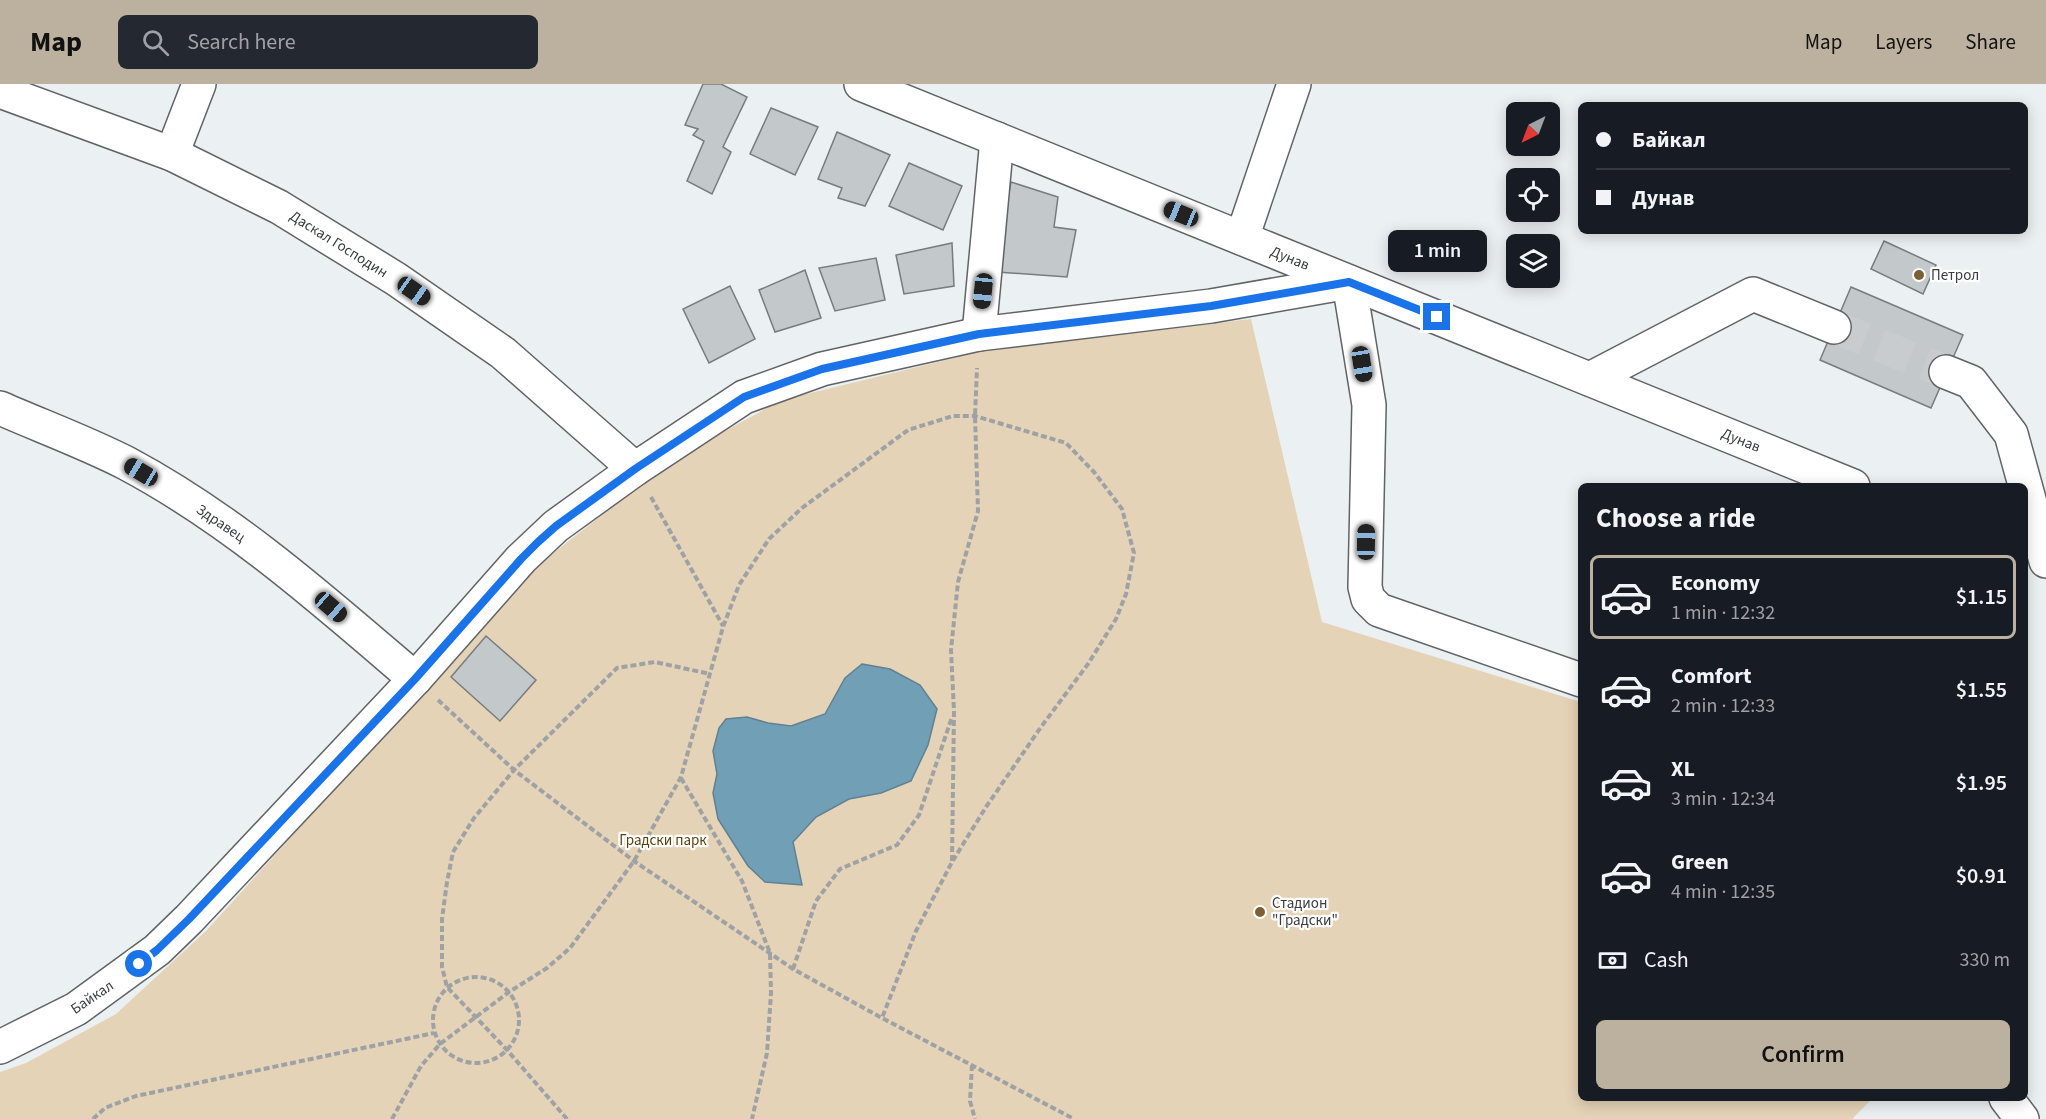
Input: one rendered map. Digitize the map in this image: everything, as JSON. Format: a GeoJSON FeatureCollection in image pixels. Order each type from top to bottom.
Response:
{"type":"FeatureCollection","features":[{"type":"Feature","properties":{"kind":"street"},"geometry":{"type":"LineString","coordinates":[[172,154],[199,84]]}},
{"type":"Feature","properties":{"kind":"street","name":"Дунав"},"geometry":{"type":"LineString","coordinates":[[861,84],[925,96],[997,139],[1846,483]]}},
{"type":"Feature","properties":{"kind":"street"},"geometry":{"type":"LineString","coordinates":[[1242,238],[1294,84]]}},
{"type":"Feature","properties":{"kind":"street","name":"Даскал Господин"},"geometry":{"type":"LineString","coordinates":[[0,92],[172,154],[279,207],[396,279],[503,353],[635,469]]}},
{"type":"Feature","properties":{"kind":"street"},"geometry":{"type":"LineString","coordinates":[[979,334],[997,139]]}},
{"type":"Feature","properties":{"kind":"street"},"geometry":{"type":"LineString","coordinates":[[1349,282],[1369,405],[1365,587],[1368,599],[1379,610],[1578,680]]}},
{"type":"Feature","properties":{"kind":"street","name":"Байкал"},"geometry":{"type":"LineString","coordinates":[[0,1047],[76,1009],[157,950],[189,919],[415,679],[521,559],[556,526],[635,469],[744,397],[822,369],[979,334],[1211,306],[1349,282]]}},
{"type":"Feature","properties":{"kind":"street"},"geometry":{"type":"LineString","coordinates":[[1590,379],[1753,294],[1834,327]]}},
{"type":"Feature","properties":{"kind":"street"},"geometry":{"type":"LineString","coordinates":[[1946,372],[1971,382],[2011,434],[2024,483]]}},
{"type":"Feature","properties":{"kind":"street","name":"Здравец"},"geometry":{"type":"LineString","coordinates":[[0,408],[125,463],[190,502],[286,570],[415,679]]}},
{"type":"Feature","properties":{"kind":"street"},"geometry":{"type":"LineString","coordinates":[[2028,496],[2046,562]]}},
{"type":"Feature","properties":{"kind":"street"},"geometry":{"type":"LineString","coordinates":[[2028,556],[2046,562]]}},
{"type":"Feature","properties":{"kind":"street"},"geometry":{"type":"LineString","coordinates":[[2008,1101],[2022,1119]]}},
{"type":"Feature","properties":{"kind":"path"},"geometry":{"type":"LineString","coordinates":[[952,862],[954,711],[951,650],[958,582],[978,511],[975,416],[979,334]]}},
{"type":"Feature","properties":{"kind":"path"},"geometry":{"type":"LineString","coordinates":[[392,1119],[421,1066],[440,1044],[509,992],[547,968],[570,948],[634,861],[681,777],[723,627],[739,585],[769,538],[802,508],[908,430],[953,416],[975,416],[1066,443],[1094,472],[1122,509],[1134,553],[1126,594],[1116,619],[1088,664],[986,807],[952,862],[916,931],[882,1018]]}},
{"type":"Feature","properties":{"kind":"path"},"geometry":{"type":"LineString","coordinates":[[635,469],[723,627]]}},
{"type":"Feature","properties":{"kind":"path"},"geometry":{"type":"LineString","coordinates":[[567,1119],[507,1050],[447,987],[442,967],[442,919],[453,852],[474,818],[514,770],[617,668],[655,662],[710,674]]}},
{"type":"Feature","properties":{"kind":"path"},"geometry":{"type":"LineString","coordinates":[[415,679],[514,770],[634,861],[793,969],[1074,1119]]}},
{"type":"Feature","properties":{"kind":"path"},"geometry":{"type":"LineString","coordinates":[[793,969],[816,901],[840,869],[897,845],[919,815],[954,711]]}},
{"type":"Feature","properties":{"kind":"path"},"geometry":{"type":"LineString","coordinates":[[681,777],[742,881],[770,953],[771,993],[767,1053],[752,1119]]}},
{"type":"Feature","properties":{"kind":"path"},"geometry":{"type":"LineString","coordinates":[[472,976],[486,977],[499,982],[509,992],[516,1003],[519,1028],[507,1050],[497,1058],[472,1063],[449,1054],[440,1044],[432,1020],[439,996],[447,987],[472,976]]}},
{"type":"Feature","properties":{"kind":"path"},"geometry":{"type":"LineString","coordinates":[[93,1119],[105,1108],[136,1096],[435,1033]]}},
{"type":"Feature","properties":{"kind":"path"},"geometry":{"type":"LineString","coordinates":[[972,1065],[970,1101],[975,1119]]}},
{"type":"Feature","properties":{"kind":"green space","name":"Градски парк"},"geometry":{"type":"Polygon","coordinates":[[[1251,319],[1322,622],[1578,701],[1578,1101],[1870,1101],[1852,1119],[0,1119],[0,1072],[26,1063],[116,1014],[207,930],[533,569],[675,458],[782,400],[991,349],[1251,319]]]}},
{"type":"Feature","properties":{"kind":"water"},"geometry":{"type":"Polygon","coordinates":[[[862,664],[890,669],[920,685],[937,709],[928,745],[911,781],[881,793],[849,799],[816,817],[793,842],[802,885],[765,882],[748,866],[718,819],[713,793],[717,774],[713,751],[719,728],[726,719],[747,717],[791,726],[825,714],[845,678],[862,664]]]}},
{"type":"Feature","properties":{"kind":"building"},"geometry":{"type":"Polygon","coordinates":[[[703,84],[721,84],[747,97],[723,147],[731,152],[712,194],[687,181],[704,141],[693,135],[698,129],[685,125],[703,84]]]}},
{"type":"Feature","properties":{"kind":"building"},"geometry":{"type":"Polygon","coordinates":[[[771,108],[818,127],[795,175],[750,154],[771,108]]]}},
{"type":"Feature","properties":{"kind":"building"},"geometry":{"type":"Polygon","coordinates":[[[837,132],[890,155],[865,206],[838,198],[842,188],[818,179],[837,132]]]}},
{"type":"Feature","properties":{"kind":"building"},"geometry":{"type":"Polygon","coordinates":[[[909,163],[962,186],[943,230],[889,206],[909,163]]]}},
{"type":"Feature","properties":{"kind":"building"},"geometry":{"type":"Polygon","coordinates":[[[1011,182],[1058,197],[1054,227],[1076,230],[1067,277],[997,272],[1011,182]]]}},
{"type":"Feature","properties":{"kind":"building"},"geometry":{"type":"Polygon","coordinates":[[[1884,241],[1936,265],[1923,294],[1871,269],[1884,241]]]}},
{"type":"Feature","properties":{"kind":"building"},"geometry":{"type":"Polygon","coordinates":[[[952,243],[954,286],[904,294],[896,255],[952,243]]]}},
{"type":"Feature","properties":{"kind":"building"},"geometry":{"type":"Polygon","coordinates":[[[876,258],[885,300],[835,311],[819,268],[876,258]]]}},
{"type":"Feature","properties":{"kind":"building"},"geometry":{"type":"Polygon","coordinates":[[[805,270],[821,318],[775,332],[759,290],[805,270]]]}},
{"type":"Feature","properties":{"kind":"building"},"geometry":{"type":"Polygon","coordinates":[[[730,286],[755,339],[709,363],[683,309],[730,286]]]}},
{"type":"Feature","properties":{"kind":"building"},"geometry":{"type":"Polygon","coordinates":[[[1851,287],[1963,335],[1931,408],[1820,360],[1851,287]]]}},
{"type":"Feature","properties":{"kind":"building"},"geometry":{"type":"Polygon","coordinates":[[[486,636],[536,680],[500,721],[451,677],[486,636]]]}},
{"type":"Feature","properties":{"kind":"tunnel"},"geometry":{"type":"LineString","coordinates":[[1834,327],[1946,372]]}},
{"type":"Feature","properties":{"kind":"place","name":"Петрол"},"geometry":{"type":"Point","coordinates":[1919,275]}},
{"type":"Feature","properties":{"kind":"place","name":"Стадион \"Градски\""},"geometry":{"type":"Point","coordinates":[1260,912]}},
{"type":"Feature","properties":{"kind":"route"},"geometry":{"type":"LineString","coordinates":[[139,964],[189,919],[415,679],[521,559],[556,526],[635,469],[744,397],[822,369],[979,334],[1211,306],[1349,282],[1437,317]]}}]}
